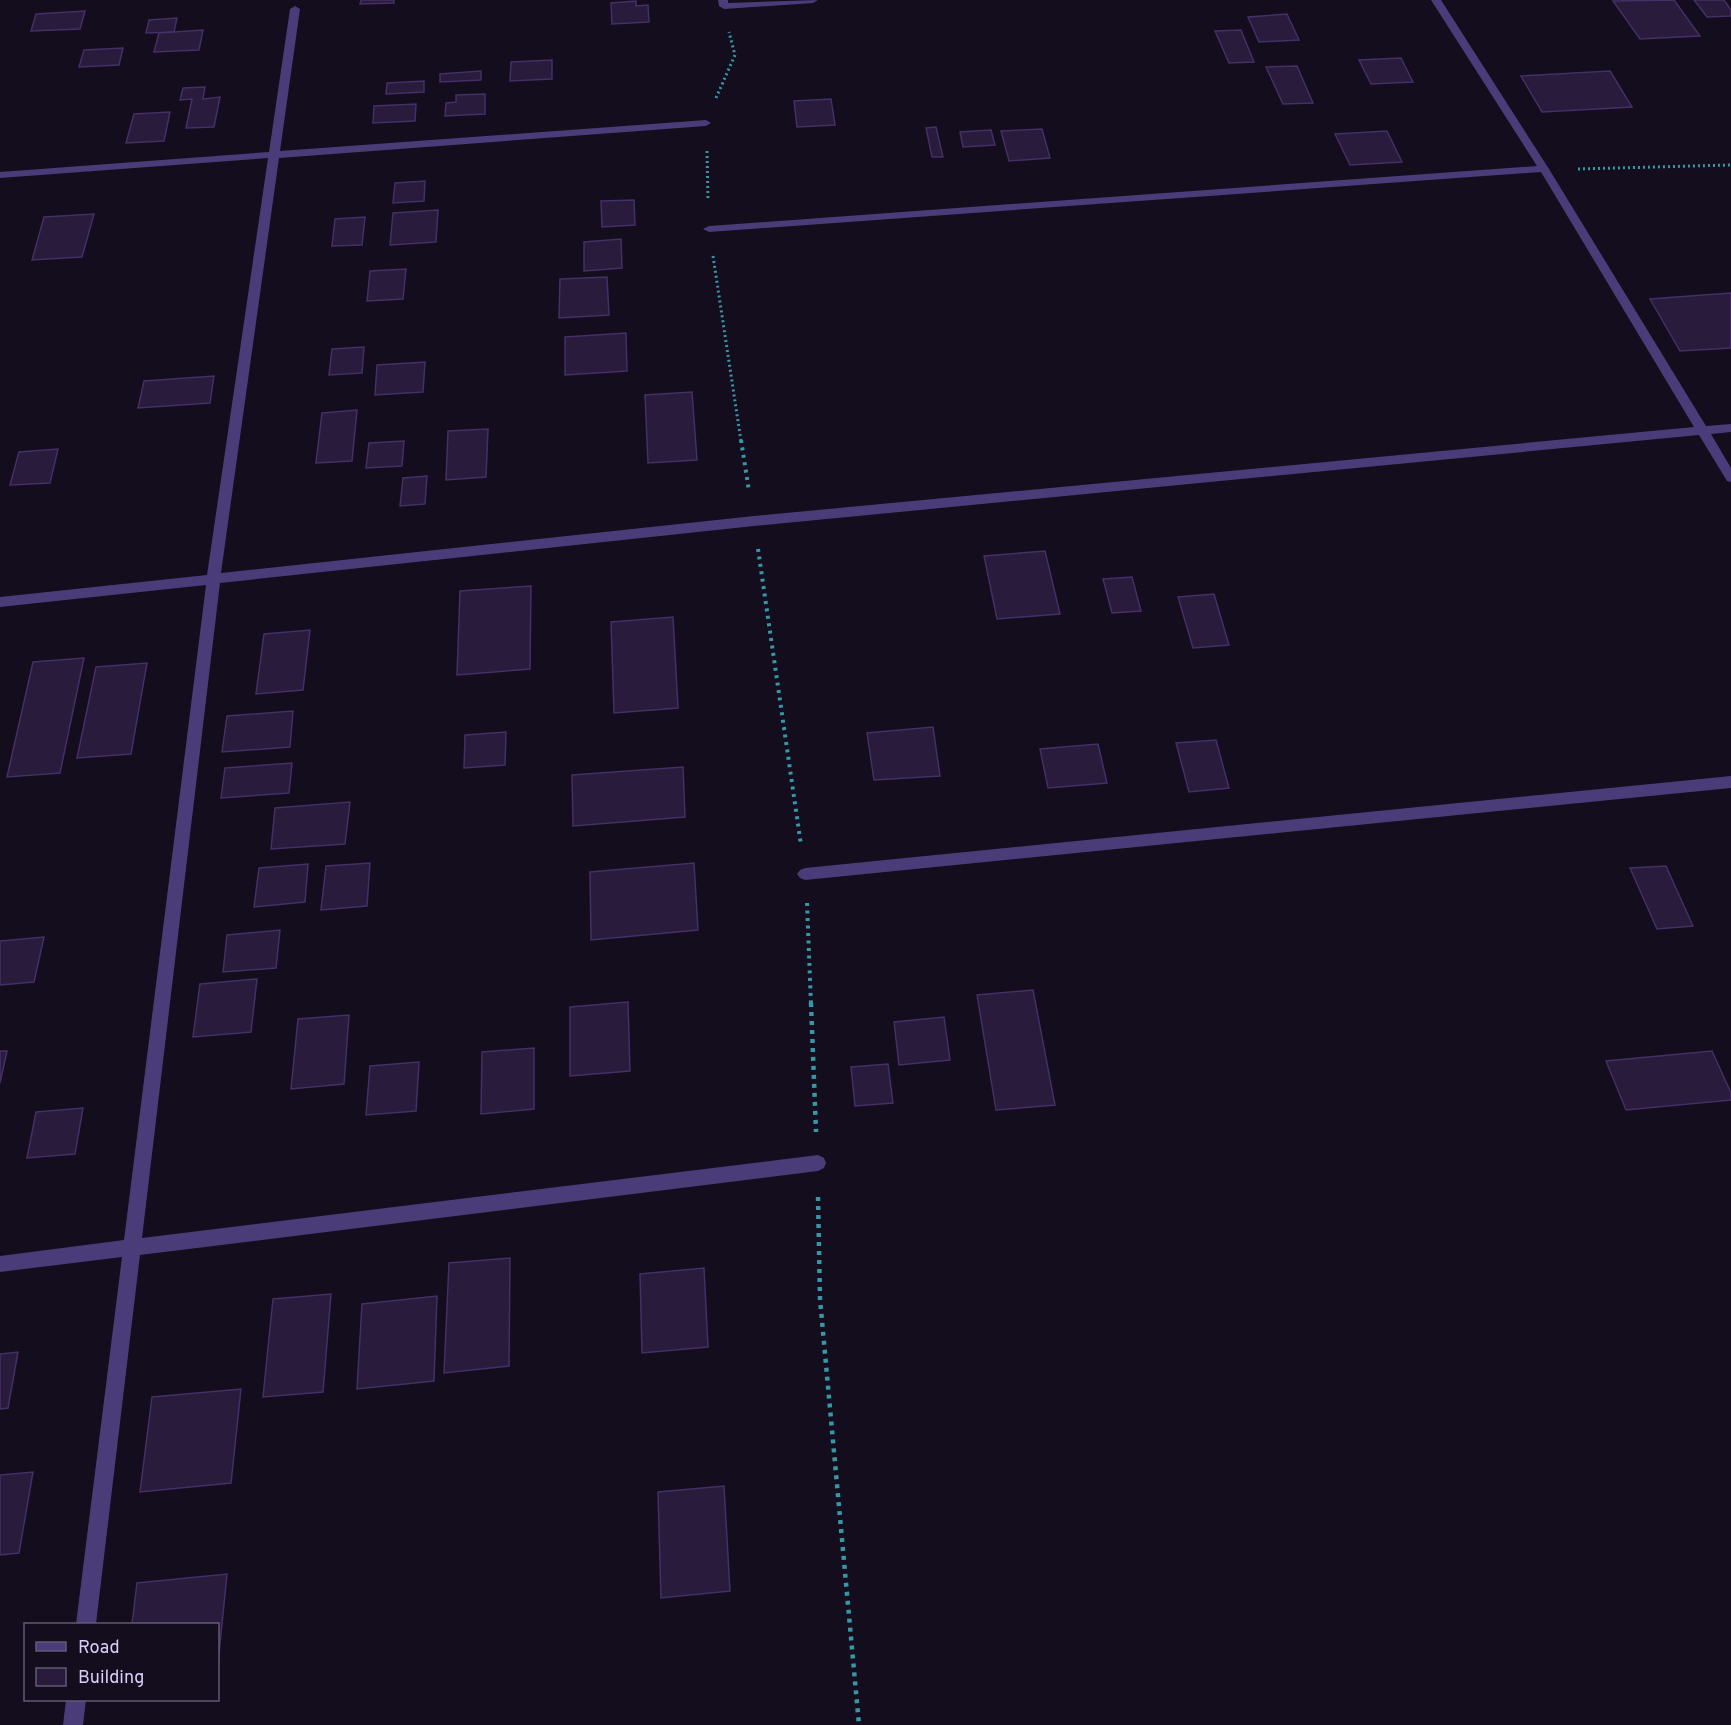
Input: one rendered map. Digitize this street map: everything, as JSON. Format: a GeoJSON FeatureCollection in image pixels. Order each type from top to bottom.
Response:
{"type":"FeatureCollection","features":[{"type":"Feature","properties":{"kind":"street"},"geometry":{"type":"LineString","coordinates":[[723,0],[724,6],[813,0]]}},
{"type":"Feature","properties":{"kind":"street"},"geometry":{"type":"LineString","coordinates":[[1436,0],[1544,169],[1731,478]]}},
{"type":"Feature","properties":{"kind":"street"},"geometry":{"type":"LineString","coordinates":[[86,1623],[214,580],[295,9]]}},
{"type":"Feature","properties":{"kind":"street"},"geometry":{"type":"LineString","coordinates":[[0,175],[273,157],[706,123]]}},
{"type":"Feature","properties":{"kind":"street"},"geometry":{"type":"LineString","coordinates":[[709,229],[1544,169]]}},
{"type":"Feature","properties":{"kind":"street"},"geometry":{"type":"LineString","coordinates":[[0,602],[766,519],[1731,429]]}},
{"type":"Feature","properties":{"kind":"street"},"geometry":{"type":"LineString","coordinates":[[806,874],[1731,782]]}},
{"type":"Feature","properties":{"kind":"street"},"geometry":{"type":"LineString","coordinates":[[0,1264],[818,1163]]}},
{"type":"Feature","properties":{"kind":"street"},"geometry":{"type":"LineString","coordinates":[[73,1725],[76,1701]]}},
{"type":"Feature","properties":{"kind":"path"},"geometry":{"type":"LineString","coordinates":[[1544,169],[1731,165]]}},
{"type":"Feature","properties":{"kind":"building"},"geometry":{"type":"Polygon","coordinates":[[[361,0],[394,0],[394,3],[360,4],[361,0]]]}},
{"type":"Feature","properties":{"kind":"building"},"geometry":{"type":"Polygon","coordinates":[[[1674,0],[1700,36],[1640,39],[1613,1],[1674,0]]]}},
{"type":"Feature","properties":{"kind":"building"},"geometry":{"type":"Polygon","coordinates":[[[1694,0],[1724,0],[1731,10],[1731,16],[1707,17],[1694,0]]]}},
{"type":"Feature","properties":{"kind":"building"},"geometry":{"type":"Polygon","coordinates":[[[636,1],[636,6],[648,5],[649,22],[612,24],[611,3],[636,1]]]}},
{"type":"Feature","properties":{"kind":"building"},"geometry":{"type":"Polygon","coordinates":[[[85,11],[80,29],[31,31],[36,14],[85,11]]]}},
{"type":"Feature","properties":{"kind":"building"},"geometry":{"type":"Polygon","coordinates":[[[1287,14],[1299,40],[1259,42],[1248,17],[1287,14]]]}},
{"type":"Feature","properties":{"kind":"building"},"geometry":{"type":"Polygon","coordinates":[[[177,18],[174,32],[146,33],[149,20],[177,18]]]}},
{"type":"Feature","properties":{"kind":"building"},"geometry":{"type":"Polygon","coordinates":[[[203,30],[199,50],[154,52],[159,33],[203,30]]]}},
{"type":"Feature","properties":{"kind":"building"},"geometry":{"type":"Polygon","coordinates":[[[1241,30],[1254,62],[1229,63],[1215,31],[1241,30]]]}},
{"type":"Feature","properties":{"kind":"building"},"geometry":{"type":"Polygon","coordinates":[[[123,48],[119,65],[79,67],[84,50],[123,48]]]}},
{"type":"Feature","properties":{"kind":"building"},"geometry":{"type":"Polygon","coordinates":[[[1401,58],[1413,82],[1371,84],[1359,60],[1401,58]]]}},
{"type":"Feature","properties":{"kind":"building"},"geometry":{"type":"Polygon","coordinates":[[[552,60],[552,79],[510,81],[511,62],[552,60]]]}},
{"type":"Feature","properties":{"kind":"building"},"geometry":{"type":"Polygon","coordinates":[[[1297,66],[1313,103],[1283,104],[1266,67],[1297,66]]]}},
{"type":"Feature","properties":{"kind":"building"},"geometry":{"type":"Polygon","coordinates":[[[481,71],[481,80],[440,82],[440,74],[481,71]]]}},
{"type":"Feature","properties":{"kind":"building"},"geometry":{"type":"Polygon","coordinates":[[[1610,71],[1632,107],[1542,112],[1521,76],[1610,71]]]}},
{"type":"Feature","properties":{"kind":"building"},"geometry":{"type":"Polygon","coordinates":[[[424,81],[424,92],[386,94],[387,83],[424,81]]]}},
{"type":"Feature","properties":{"kind":"building"},"geometry":{"type":"Polygon","coordinates":[[[205,87],[203,99],[220,97],[214,127],[186,128],[192,99],[180,100],[183,88],[205,87]]]}},
{"type":"Feature","properties":{"kind":"building"},"geometry":{"type":"Polygon","coordinates":[[[485,94],[485,114],[445,116],[446,103],[456,102],[456,95],[485,94]]]}},
{"type":"Feature","properties":{"kind":"building"},"geometry":{"type":"Polygon","coordinates":[[[831,99],[835,125],[797,127],[794,101],[831,99]]]}},
{"type":"Feature","properties":{"kind":"building"},"geometry":{"type":"Polygon","coordinates":[[[416,104],[415,121],[373,123],[374,106],[416,104]]]}},
{"type":"Feature","properties":{"kind":"building"},"geometry":{"type":"Polygon","coordinates":[[[170,112],[164,141],[126,143],[134,114],[170,112]]]}},
{"type":"Feature","properties":{"kind":"building"},"geometry":{"type":"Polygon","coordinates":[[[936,127],[943,157],[932,157],[926,128],[936,127]]]}},
{"type":"Feature","properties":{"kind":"building"},"geometry":{"type":"Polygon","coordinates":[[[1042,129],[1050,158],[1009,161],[1001,131],[1042,129]]]}},
{"type":"Feature","properties":{"kind":"building"},"geometry":{"type":"Polygon","coordinates":[[[991,130],[995,145],[963,147],[960,132],[991,130]]]}},
{"type":"Feature","properties":{"kind":"building"},"geometry":{"type":"Polygon","coordinates":[[[1387,131],[1402,162],[1350,165],[1335,134],[1387,131]]]}},
{"type":"Feature","properties":{"kind":"building"},"geometry":{"type":"Polygon","coordinates":[[[425,181],[424,201],[393,203],[395,183],[425,181]]]}},
{"type":"Feature","properties":{"kind":"building"},"geometry":{"type":"Polygon","coordinates":[[[634,200],[635,225],[602,227],[601,201],[634,200]]]}},
{"type":"Feature","properties":{"kind":"building"},"geometry":{"type":"Polygon","coordinates":[[[438,210],[436,242],[390,245],[393,213],[438,210]]]}},
{"type":"Feature","properties":{"kind":"building"},"geometry":{"type":"Polygon","coordinates":[[[94,214],[82,257],[32,260],[44,217],[94,214]]]}},
{"type":"Feature","properties":{"kind":"building"},"geometry":{"type":"Polygon","coordinates":[[[365,217],[362,245],[332,246],[335,219],[365,217]]]}},
{"type":"Feature","properties":{"kind":"building"},"geometry":{"type":"Polygon","coordinates":[[[621,239],[622,268],[584,271],[584,242],[621,239]]]}},
{"type":"Feature","properties":{"kind":"building"},"geometry":{"type":"Polygon","coordinates":[[[406,269],[403,299],[367,301],[370,271],[406,269]]]}},
{"type":"Feature","properties":{"kind":"building"},"geometry":{"type":"Polygon","coordinates":[[[607,277],[609,315],[559,318],[560,279],[607,277]]]}},
{"type":"Feature","properties":{"kind":"building"},"geometry":{"type":"Polygon","coordinates":[[[1731,293],[1731,348],[1680,351],[1650,299],[1731,293]]]}},
{"type":"Feature","properties":{"kind":"building"},"geometry":{"type":"Polygon","coordinates":[[[626,333],[627,371],[565,375],[565,337],[626,333]]]}},
{"type":"Feature","properties":{"kind":"building"},"geometry":{"type":"Polygon","coordinates":[[[364,347],[362,373],[329,375],[332,349],[364,347]]]}},
{"type":"Feature","properties":{"kind":"building"},"geometry":{"type":"Polygon","coordinates":[[[425,362],[423,392],[375,395],[377,365],[425,362]]]}},
{"type":"Feature","properties":{"kind":"building"},"geometry":{"type":"Polygon","coordinates":[[[214,376],[210,403],[138,408],[144,381],[214,376]]]}},
{"type":"Feature","properties":{"kind":"building"},"geometry":{"type":"Polygon","coordinates":[[[692,392],[697,460],[648,463],[645,395],[692,392]]]}},
{"type":"Feature","properties":{"kind":"building"},"geometry":{"type":"Polygon","coordinates":[[[357,410],[352,461],[316,463],[322,413],[357,410]]]}},
{"type":"Feature","properties":{"kind":"building"},"geometry":{"type":"Polygon","coordinates":[[[488,429],[486,477],[446,480],[448,431],[488,429]]]}},
{"type":"Feature","properties":{"kind":"building"},"geometry":{"type":"Polygon","coordinates":[[[404,441],[402,466],[366,468],[369,443],[404,441]]]}},
{"type":"Feature","properties":{"kind":"building"},"geometry":{"type":"Polygon","coordinates":[[[58,449],[50,483],[10,485],[19,452],[58,449]]]}},
{"type":"Feature","properties":{"kind":"building"},"geometry":{"type":"Polygon","coordinates":[[[427,476],[425,504],[400,506],[403,478],[427,476]]]}},
{"type":"Feature","properties":{"kind":"building"},"geometry":{"type":"Polygon","coordinates":[[[1045,551],[1060,614],[997,619],[984,556],[1045,551]]]}},
{"type":"Feature","properties":{"kind":"building"},"geometry":{"type":"Polygon","coordinates":[[[1132,577],[1141,611],[1112,613],[1103,579],[1132,577]]]}},
{"type":"Feature","properties":{"kind":"building"},"geometry":{"type":"Polygon","coordinates":[[[531,586],[530,669],[457,675],[460,591],[531,586]]]}},
{"type":"Feature","properties":{"kind":"building"},"geometry":{"type":"Polygon","coordinates":[[[1214,594],[1229,645],[1193,648],[1178,597],[1214,594]]]}},
{"type":"Feature","properties":{"kind":"building"},"geometry":{"type":"Polygon","coordinates":[[[673,617],[678,708],[614,713],[611,622],[673,617]]]}},
{"type":"Feature","properties":{"kind":"building"},"geometry":{"type":"Polygon","coordinates":[[[310,630],[303,690],[256,694],[264,634],[310,630]]]}},
{"type":"Feature","properties":{"kind":"building"},"geometry":{"type":"Polygon","coordinates":[[[84,658],[60,773],[7,777],[33,662],[84,658]]]}},
{"type":"Feature","properties":{"kind":"building"},"geometry":{"type":"Polygon","coordinates":[[[147,663],[131,754],[77,758],[96,667],[147,663]]]}},
{"type":"Feature","properties":{"kind":"building"},"geometry":{"type":"Polygon","coordinates":[[[293,711],[290,747],[222,752],[227,716],[293,711]]]}},
{"type":"Feature","properties":{"kind":"building"},"geometry":{"type":"Polygon","coordinates":[[[933,727],[940,776],[874,780],[867,733],[933,727]]]}},
{"type":"Feature","properties":{"kind":"building"},"geometry":{"type":"Polygon","coordinates":[[[506,732],[505,765],[464,768],[465,735],[506,732]]]}},
{"type":"Feature","properties":{"kind":"building"},"geometry":{"type":"Polygon","coordinates":[[[1216,740],[1229,788],[1189,792],[1176,743],[1216,740]]]}},
{"type":"Feature","properties":{"kind":"building"},"geometry":{"type":"Polygon","coordinates":[[[1098,744],[1107,783],[1048,788],[1040,749],[1098,744]]]}},
{"type":"Feature","properties":{"kind":"building"},"geometry":{"type":"Polygon","coordinates":[[[292,763],[289,793],[221,798],[225,768],[292,763]]]}},
{"type":"Feature","properties":{"kind":"building"},"geometry":{"type":"Polygon","coordinates":[[[683,767],[685,817],[573,826],[572,775],[683,767]]]}},
{"type":"Feature","properties":{"kind":"building"},"geometry":{"type":"Polygon","coordinates":[[[350,802],[345,844],[271,849],[275,808],[350,802]]]}},
{"type":"Feature","properties":{"kind":"building"},"geometry":{"type":"Polygon","coordinates":[[[370,863],[367,906],[321,910],[326,866],[370,863]]]}},
{"type":"Feature","properties":{"kind":"building"},"geometry":{"type":"Polygon","coordinates":[[[694,863],[698,930],[591,940],[590,872],[694,863]]]}},
{"type":"Feature","properties":{"kind":"building"},"geometry":{"type":"Polygon","coordinates":[[[308,864],[305,902],[254,907],[259,868],[308,864]]]}},
{"type":"Feature","properties":{"kind":"building"},"geometry":{"type":"Polygon","coordinates":[[[1666,866],[1693,926],[1657,929],[1630,868],[1666,866]]]}},
{"type":"Feature","properties":{"kind":"building"},"geometry":{"type":"Polygon","coordinates":[[[280,930],[276,968],[223,972],[227,935],[280,930]]]}},
{"type":"Feature","properties":{"kind":"building"},"geometry":{"type":"Polygon","coordinates":[[[44,937],[34,982],[0,985],[0,941],[44,937]]]}},
{"type":"Feature","properties":{"kind":"building"},"geometry":{"type":"Polygon","coordinates":[[[257,979],[251,1032],[193,1037],[200,984],[257,979]]]}},
{"type":"Feature","properties":{"kind":"building"},"geometry":{"type":"Polygon","coordinates":[[[1033,990],[1055,1105],[996,1110],[977,995],[1033,990]]]}},
{"type":"Feature","properties":{"kind":"building"},"geometry":{"type":"Polygon","coordinates":[[[628,1002],[630,1071],[570,1076],[570,1007],[628,1002]]]}},
{"type":"Feature","properties":{"kind":"building"},"geometry":{"type":"Polygon","coordinates":[[[349,1015],[344,1084],[291,1089],[298,1019],[349,1015]]]}},
{"type":"Feature","properties":{"kind":"building"},"geometry":{"type":"Polygon","coordinates":[[[944,1017],[950,1060],[899,1065],[894,1022],[944,1017]]]}},
{"type":"Feature","properties":{"kind":"building"},"geometry":{"type":"Polygon","coordinates":[[[534,1048],[534,1109],[481,1114],[482,1052],[534,1048]]]}},
{"type":"Feature","properties":{"kind":"building"},"geometry":{"type":"Polygon","coordinates":[[[0,1051],[7,1051],[0,1083],[0,1051]]]}},
{"type":"Feature","properties":{"kind":"building"},"geometry":{"type":"Polygon","coordinates":[[[1712,1051],[1731,1093],[1731,1100],[1626,1110],[1606,1061],[1712,1051]]]}},
{"type":"Feature","properties":{"kind":"building"},"geometry":{"type":"Polygon","coordinates":[[[419,1062],[416,1111],[366,1115],[370,1066],[419,1062]]]}},
{"type":"Feature","properties":{"kind":"building"},"geometry":{"type":"Polygon","coordinates":[[[888,1064],[893,1103],[855,1106],[851,1067],[888,1064]]]}},
{"type":"Feature","properties":{"kind":"building"},"geometry":{"type":"Polygon","coordinates":[[[83,1108],[75,1154],[27,1158],[36,1112],[83,1108]]]}},
{"type":"Feature","properties":{"kind":"building"},"geometry":{"type":"Polygon","coordinates":[[[510,1258],[509,1366],[444,1373],[449,1263],[510,1258]]]}},
{"type":"Feature","properties":{"kind":"building"},"geometry":{"type":"Polygon","coordinates":[[[704,1268],[708,1347],[642,1353],[640,1274],[704,1268]]]}},
{"type":"Feature","properties":{"kind":"building"},"geometry":{"type":"Polygon","coordinates":[[[331,1294],[323,1392],[263,1397],[273,1299],[331,1294]]]}},
{"type":"Feature","properties":{"kind":"building"},"geometry":{"type":"Polygon","coordinates":[[[437,1296],[434,1381],[357,1389],[362,1304],[437,1296]]]}},
{"type":"Feature","properties":{"kind":"building"},"geometry":{"type":"Polygon","coordinates":[[[18,1352],[8,1408],[0,1409],[0,1354],[18,1352]]]}},
{"type":"Feature","properties":{"kind":"building"},"geometry":{"type":"Polygon","coordinates":[[[241,1389],[231,1483],[140,1492],[152,1397],[241,1389]]]}},
{"type":"Feature","properties":{"kind":"building"},"geometry":{"type":"Polygon","coordinates":[[[33,1472],[19,1553],[0,1555],[0,1475],[33,1472]]]}},
{"type":"Feature","properties":{"kind":"building"},"geometry":{"type":"Polygon","coordinates":[[[724,1486],[730,1591],[661,1598],[658,1492],[724,1486]]]}},
{"type":"Feature","properties":{"kind":"building"},"geometry":{"type":"Polygon","coordinates":[[[227,1574],[219,1654],[219,1623],[132,1623],[137,1583],[227,1574]]]}}]}
